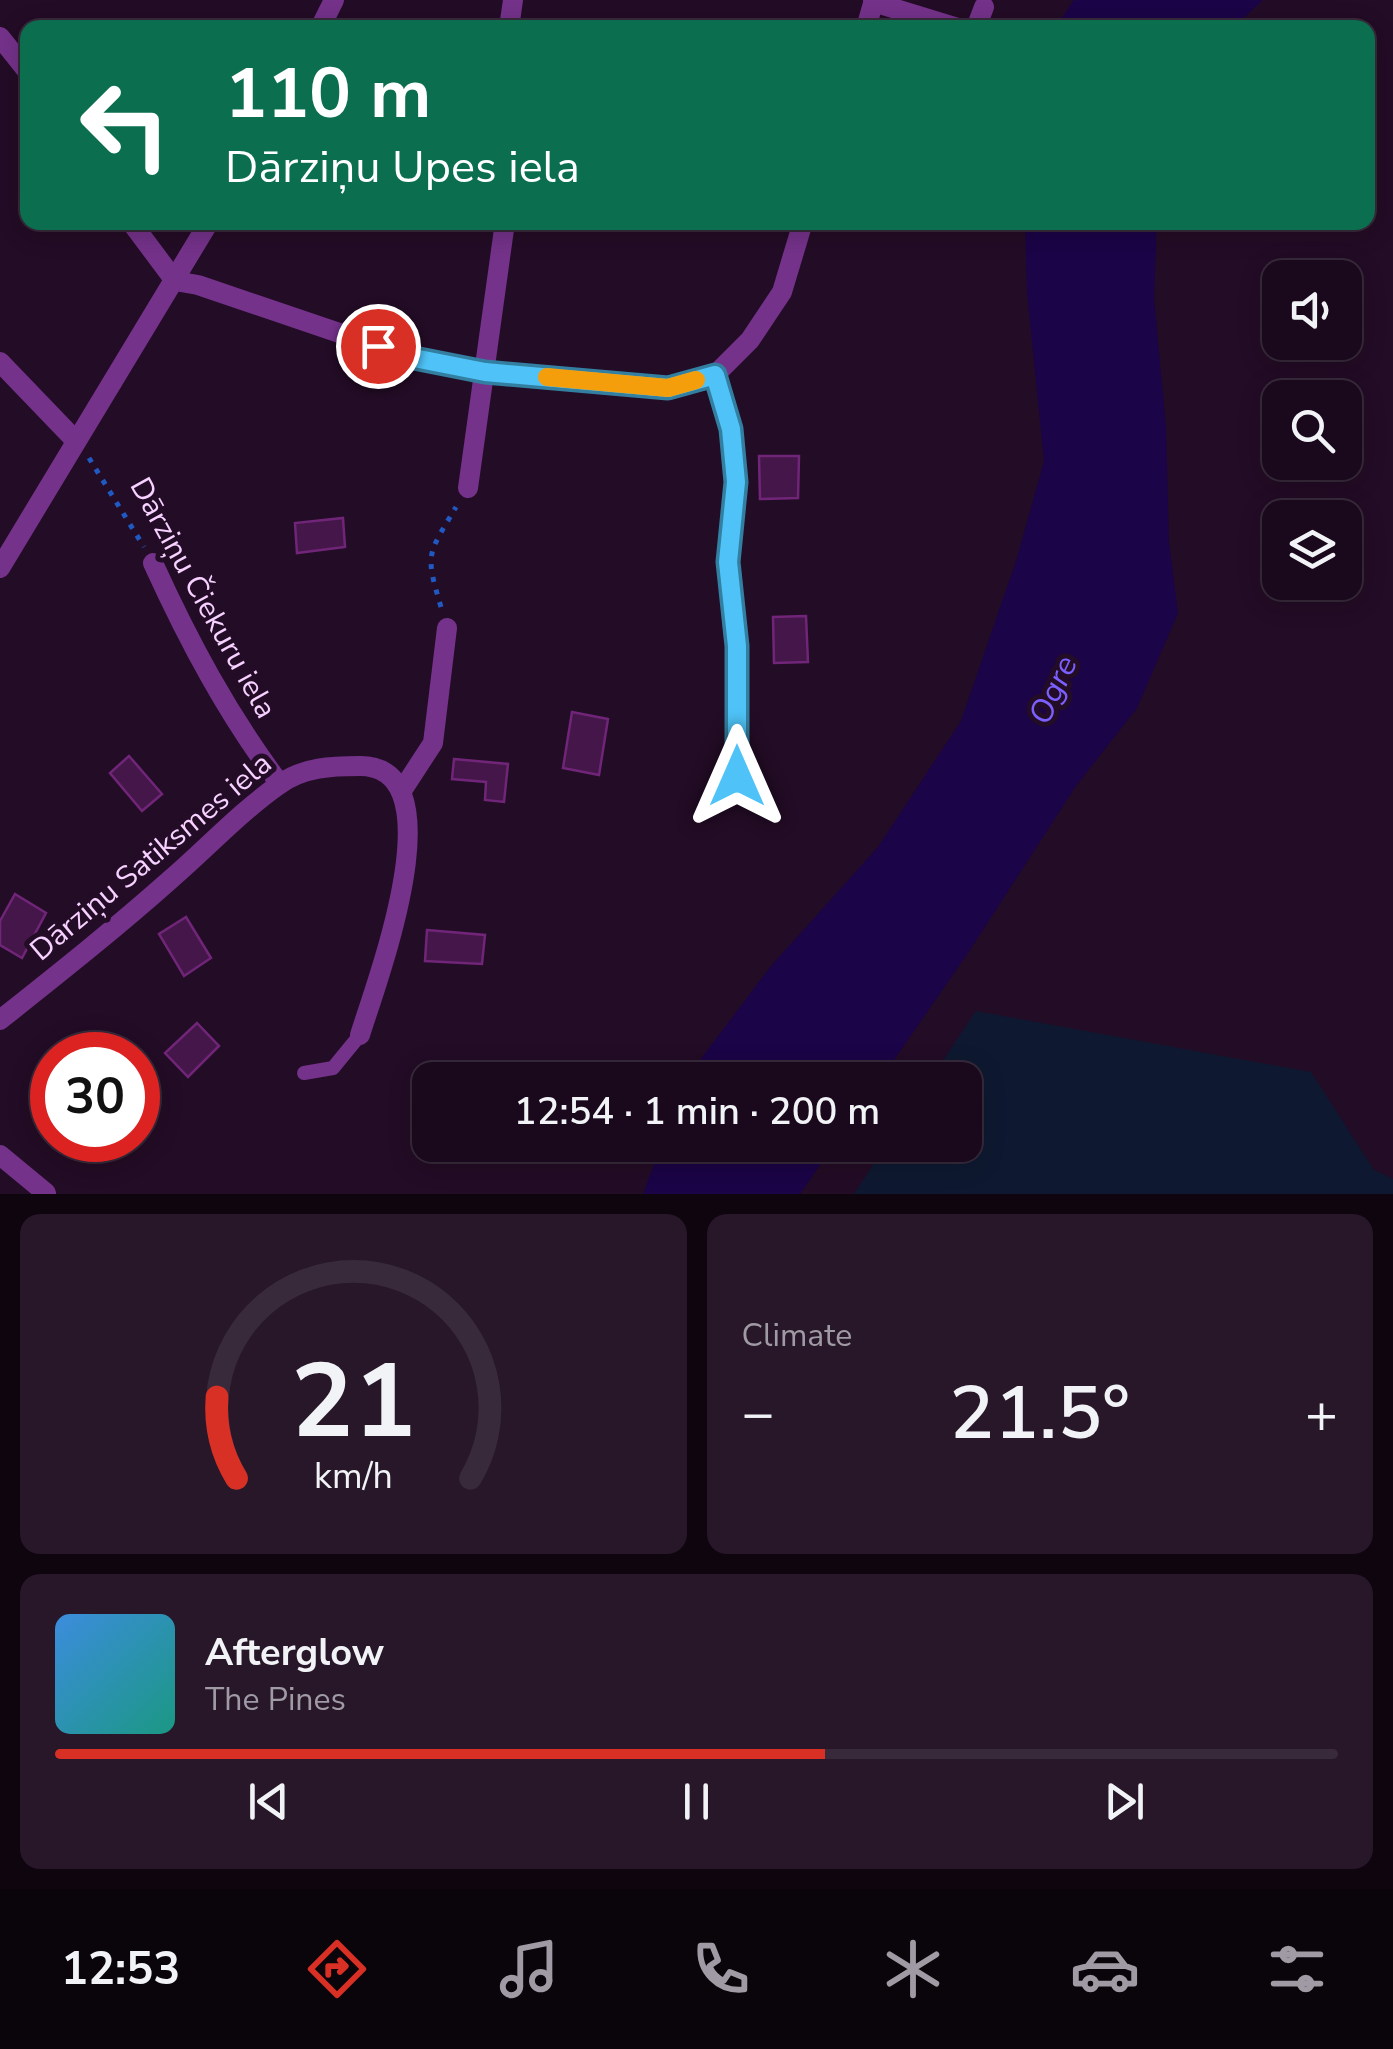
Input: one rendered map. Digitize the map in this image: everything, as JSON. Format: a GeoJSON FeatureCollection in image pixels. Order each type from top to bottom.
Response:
{"type":"FeatureCollection","features":[{"type":"Feature","properties":{"kind":"street"},"geometry":{"type":"LineString","coordinates":[[874,1],[933,20]]}},
{"type":"Feature","properties":{"kind":"street"},"geometry":{"type":"LineString","coordinates":[[979,20],[984,6]]}},
{"type":"Feature","properties":{"kind":"street"},"geometry":{"type":"LineString","coordinates":[[0,36],[20,62]]}},
{"type":"Feature","properties":{"kind":"street"},"geometry":{"type":"LineString","coordinates":[[137,230],[175,281],[198,285],[414,358],[485,372],[668,388],[715,375],[750,340],[782,292],[801,230]]}},
{"type":"Feature","properties":{"kind":"street"},"geometry":{"type":"LineString","coordinates":[[0,568],[204,230]]}},
{"type":"Feature","properties":{"kind":"street"},"geometry":{"type":"LineString","coordinates":[[468,488],[504,230]]}},
{"type":"Feature","properties":{"kind":"street"},"geometry":{"type":"LineString","coordinates":[[0,362],[75,440]]}},
{"type":"Feature","properties":{"kind":"street"},"geometry":{"type":"LineString","coordinates":[[715,375],[731,429],[736,482],[728,562],[737,646],[737,776]]}},
{"type":"Feature","properties":{"kind":"street","name":"Dārziņu Čiekuru iela"},"geometry":{"type":"LineString","coordinates":[[153,563],[186,634],[241,732],[280,784]]}},
{"type":"Feature","properties":{"kind":"street"},"geometry":{"type":"LineString","coordinates":[[360,1035],[386,954],[410,840],[403,789],[433,743],[447,628]]}},
{"type":"Feature","properties":{"kind":"street","name":"Dārziņu Satiksmes iela"},"geometry":{"type":"LineString","coordinates":[[0,1020],[280,784],[305,770],[370,766],[388,771],[403,789]]}},
{"type":"Feature","properties":{"kind":"street"},"geometry":{"type":"LineString","coordinates":[[0,1155],[46,1193]]}},
{"type":"Feature","properties":{"kind":"lane"},"geometry":{"type":"LineString","coordinates":[[304,1073],[332,1068],[360,1035]]}},
{"type":"Feature","properties":{"kind":"path","name":"Dārziņu Čiekuru iela"},"geometry":{"type":"LineString","coordinates":[[75,440],[98,470],[153,563]]}},
{"type":"Feature","properties":{"kind":"path"},"geometry":{"type":"LineString","coordinates":[[447,628],[429,573],[430,552],[468,488]]}},
{"type":"Feature","properties":{"kind":"shaded area"},"geometry":{"type":"Polygon","coordinates":[[[976,1011],[1311,1072],[1374,1170],[1393,1179],[1393,1194],[854,1194],[875,1162],[982,1162],[982,1062],[942,1062],[976,1011]]]}},
{"type":"Feature","properties":{"kind":"water"},"geometry":{"type":"Polygon","coordinates":[[[1074,0],[1263,0],[1242,20],[1061,20],[1074,0]]]}},
{"type":"Feature","properties":{"kind":"water","name":"Ogre"},"geometry":{"type":"Polygon","coordinates":[[[1025,230],[1157,230],[1154,298],[1166,428],[1169,542],[1178,613],[1137,708],[1076,786],[892,1062],[699,1062],[771,966],[878,847],[961,721],[1017,558],[1044,461],[1027,292],[1025,230]]]}},
{"type":"Feature","properties":{"kind":"water"},"geometry":{"type":"Polygon","coordinates":[[[655,1162],[822,1162],[800,1194],[643,1194],[655,1162]]]}},
{"type":"Feature","properties":{"kind":"building"},"geometry":{"type":"Polygon","coordinates":[[[759,456],[799,456],[798,498],[760,499],[759,456]]]}},
{"type":"Feature","properties":{"kind":"building"},"geometry":{"type":"Polygon","coordinates":[[[343,518],[345,547],[297,553],[295,523],[343,518]]]}},
{"type":"Feature","properties":{"kind":"building"},"geometry":{"type":"Polygon","coordinates":[[[806,616],[808,662],[774,663],[773,617],[806,616]]]}},
{"type":"Feature","properties":{"kind":"building"},"geometry":{"type":"Polygon","coordinates":[[[572,712],[608,719],[599,775],[563,768],[572,712]]]}},
{"type":"Feature","properties":{"kind":"building"},"geometry":{"type":"Polygon","coordinates":[[[129,756],[162,794],[142,811],[110,773],[129,756]]]}},
{"type":"Feature","properties":{"kind":"building"},"geometry":{"type":"Polygon","coordinates":[[[454,759],[508,764],[504,802],[485,800],[486,782],[452,779],[454,759]]]}},
{"type":"Feature","properties":{"kind":"building"},"geometry":{"type":"Polygon","coordinates":[[[15,894],[46,913],[22,958],[0,945],[0,921],[15,894]]]}},
{"type":"Feature","properties":{"kind":"building"},"geometry":{"type":"Polygon","coordinates":[[[186,917],[211,958],[184,976],[159,934],[186,917]]]}},
{"type":"Feature","properties":{"kind":"building"},"geometry":{"type":"Polygon","coordinates":[[[427,930],[485,935],[482,964],[425,961],[427,930]]]}},
{"type":"Feature","properties":{"kind":"building"},"geometry":{"type":"Polygon","coordinates":[[[197,1023],[219,1046],[188,1077],[165,1053],[197,1023]]]}},
{"type":"Feature","properties":{"kind":"slow traffic"},"geometry":{"type":"LineString","coordinates":[[547,377],[668,388],[696,380]]}},
{"type":"Feature","properties":{"kind":"route"},"geometry":{"type":"LineString","coordinates":[[378,346],[414,358],[485,372],[668,388],[715,375],[731,429],[736,482],[728,562],[737,646],[737,776]]}}]}
